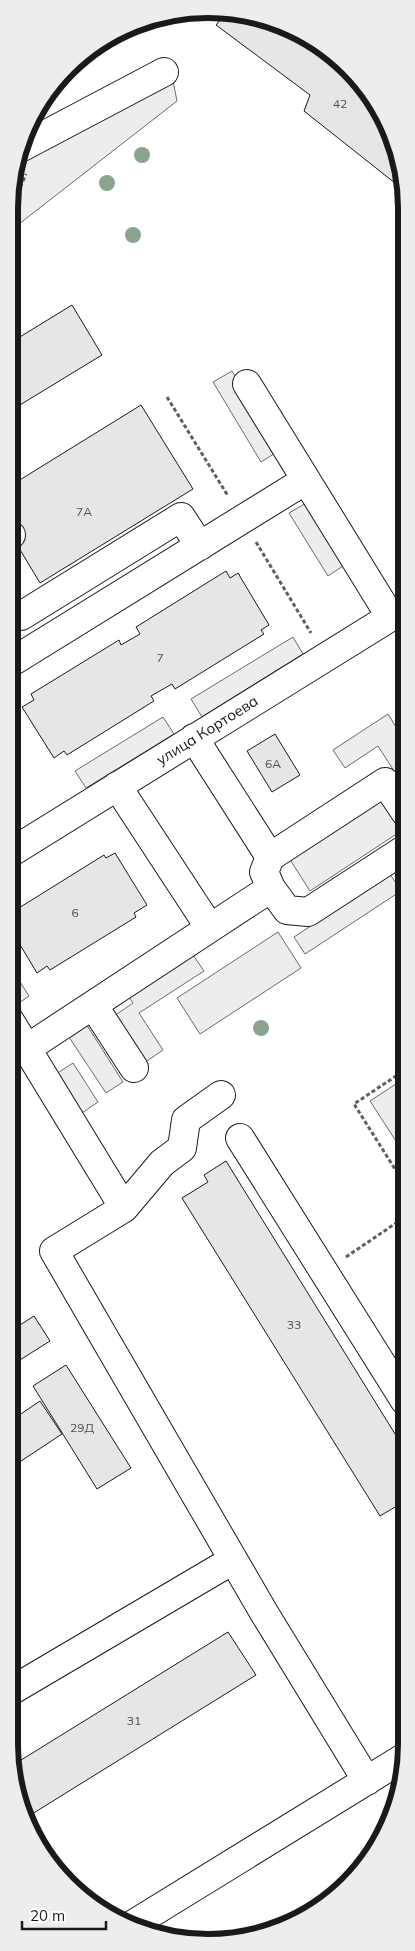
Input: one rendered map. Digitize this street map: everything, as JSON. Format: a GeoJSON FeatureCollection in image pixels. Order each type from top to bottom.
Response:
{"type":"FeatureCollection","features":[{"type":"Feature","properties":{"kind":"street"},"geometry":{"type":"LineString","coordinates":[[29,143],[164,72]]}},
{"type":"Feature","properties":{"kind":"street"},"geometry":{"type":"LineString","coordinates":[[247,384],[306,480],[398,612]]}},
{"type":"Feature","properties":{"kind":"street"},"geometry":{"type":"LineString","coordinates":[[18,658],[306,480]]}},
{"type":"Feature","properties":{"kind":"street"},"geometry":{"type":"LineString","coordinates":[[18,605],[182,517],[200,546]]}},
{"type":"Feature","properties":{"kind":"street"},"geometry":{"type":"LineString","coordinates":[[18,609],[39,645]]}},
{"type":"Feature","properties":{"kind":"street","name":"улица Кортоева"},"geometry":{"type":"LineString","coordinates":[[18,848],[398,612]]}},
{"type":"Feature","properties":{"kind":"street"},"geometry":{"type":"LineString","coordinates":[[194,738],[270,857]]}},
{"type":"Feature","properties":{"kind":"street"},"geometry":{"type":"LineString","coordinates":[[398,802],[385,782],[270,857],[264,872],[271,888],[287,910],[308,912],[398,854]]}},
{"type":"Feature","properties":{"kind":"street"},"geometry":{"type":"LineString","coordinates":[[118,786],[210,928]]}},
{"type":"Feature","properties":{"kind":"street"},"geometry":{"type":"LineString","coordinates":[[26,1049],[271,888]]}},
{"type":"Feature","properties":{"kind":"street"},"geometry":{"type":"LineString","coordinates":[[93,1005],[134,1068]]}},
{"type":"Feature","properties":{"kind":"street"},"geometry":{"type":"LineString","coordinates":[[18,1035],[124,1208]]}},
{"type":"Feature","properties":{"kind":"street"},"geometry":{"type":"LineString","coordinates":[[221,1095],[186,1120],[182,1148],[162,1163],[124,1208],[54,1251],[233,1560],[367,1780]]}},
{"type":"Feature","properties":{"kind":"street"},"geometry":{"type":"LineString","coordinates":[[240,1138],[398,1390]]}},
{"type":"Feature","properties":{"kind":"street"},"geometry":{"type":"LineString","coordinates":[[18,1687],[233,1560]]}},
{"type":"Feature","properties":{"kind":"street"},"geometry":{"type":"LineString","coordinates":[[139,1921],[396,1762]]}},
{"type":"Feature","properties":{"kind":"path"},"geometry":{"type":"LineString","coordinates":[[398,1075],[354,1104],[398,1174]]}},
{"type":"Feature","properties":{"kind":"path"},"geometry":{"type":"LineString","coordinates":[[325,1272],[398,1222]]}},
{"type":"Feature","properties":{"kind":"shaded area"},"geometry":{"type":"Polygon","coordinates":[[[173,81],[177,101],[18,225],[19,183],[27,150],[173,81]]]}},
{"type":"Feature","properties":{"kind":"shaded area"},"geometry":{"type":"Polygon","coordinates":[[[232,371],[280,450],[261,462],[213,382],[232,371]]]}},
{"type":"Feature","properties":{"kind":"shaded area"},"geometry":{"type":"Polygon","coordinates":[[[308,502],[346,564],[328,576],[289,513],[308,502]]]}},
{"type":"Feature","properties":{"kind":"shaded area"},"geometry":{"type":"Polygon","coordinates":[[[293,637],[303,654],[202,717],[191,699],[293,637]]]}},
{"type":"Feature","properties":{"kind":"shaded area"},"geometry":{"type":"Polygon","coordinates":[[[388,714],[398,730],[398,777],[378,746],[345,768],[333,750],[388,714]]]}},
{"type":"Feature","properties":{"kind":"shaded area"},"geometry":{"type":"Polygon","coordinates":[[[163,717],[174,734],[86,788],[75,771],[163,717]]]}},
{"type":"Feature","properties":{"kind":"shaded area"},"geometry":{"type":"Polygon","coordinates":[[[383,796],[398,820],[398,833],[310,891],[289,858],[383,796]]]}},
{"type":"Feature","properties":{"kind":"shaded area"},"geometry":{"type":"Polygon","coordinates":[[[390,874],[398,886],[398,893],[305,954],[294,937],[390,874]]]}},
{"type":"Feature","properties":{"kind":"shaded area"},"geometry":{"type":"Polygon","coordinates":[[[278,932],[301,968],[200,1034],[177,998],[278,932]]]}},
{"type":"Feature","properties":{"kind":"shaded area"},"geometry":{"type":"Polygon","coordinates":[[[191,952],[204,971],[139,1013],[163,1050],[144,1063],[114,1016],[133,1003],[127,994],[191,952]]]}},
{"type":"Feature","properties":{"kind":"shaded area"},"geometry":{"type":"Polygon","coordinates":[[[18,979],[29,996],[18,1004],[18,979]]]}},
{"type":"Feature","properties":{"kind":"shaded area"},"geometry":{"type":"Polygon","coordinates":[[[83,1019],[123,1082],[106,1093],[65,1031],[83,1019]]]}},
{"type":"Feature","properties":{"kind":"shaded area"},"geometry":{"type":"Polygon","coordinates":[[[73,1063],[98,1102],[82,1113],[56,1074],[73,1063]]]}},
{"type":"Feature","properties":{"kind":"shaded area"},"geometry":{"type":"Polygon","coordinates":[[[398,1083],[398,1144],[370,1101],[398,1083]]]}},
{"type":"Feature","properties":{"kind":"building"},"geometry":{"type":"Polygon","coordinates":[[[221,18],[245,21],[269,28],[292,37],[333,65],[358,92],[378,123],[391,158],[396,184],[304,111],[310,95],[216,25],[221,18]]]}},
{"type":"Feature","properties":{"kind":"building"},"geometry":{"type":"Polygon","coordinates":[[[72,305],[102,355],[18,406],[18,338],[72,305]]]}},
{"type":"Feature","properties":{"kind":"building"},"geometry":{"type":"Polygon","coordinates":[[[141,405],[193,489],[40,583],[18,546],[18,481],[141,405]]]}},
{"type":"Feature","properties":{"kind":"building"},"geometry":{"type":"Polygon","coordinates":[[[226,571],[230,578],[238,573],[269,625],[261,630],[264,634],[175,689],[172,684],[151,696],[154,701],[67,755],[64,751],[54,758],[22,707],[34,700],[31,694],[119,640],[121,645],[140,634],[136,627],[226,571]]]}},
{"type":"Feature","properties":{"kind":"building"},"geometry":{"type":"Polygon","coordinates":[[[275,734],[300,775],[272,792],[247,751],[275,734]]]}},
{"type":"Feature","properties":{"kind":"building"},"geometry":{"type":"Polygon","coordinates":[[[115,853],[147,905],[134,913],[136,917],[50,970],[47,966],[37,973],[18,941],[18,909],[104,855],[106,858],[115,853]]]}},
{"type":"Feature","properties":{"kind":"building"},"geometry":{"type":"Polygon","coordinates":[[[226,1161],[398,1439],[398,1505],[380,1516],[182,1198],[208,1182],[204,1175],[226,1161]]]}},
{"type":"Feature","properties":{"kind":"building"},"geometry":{"type":"Polygon","coordinates":[[[34,1316],[50,1341],[18,1361],[18,1326],[34,1316]]]}},
{"type":"Feature","properties":{"kind":"building"},"geometry":{"type":"Polygon","coordinates":[[[66,1365],[131,1468],[97,1489],[33,1386],[66,1365]]]}},
{"type":"Feature","properties":{"kind":"building"},"geometry":{"type":"Polygon","coordinates":[[[40,1401],[62,1434],[18,1463],[18,1416],[40,1401]]]}},
{"type":"Feature","properties":{"kind":"building"},"geometry":{"type":"Polygon","coordinates":[[[228,1632],[256,1675],[31,1814],[21,1781],[18,1762],[228,1632]]]}}]}
